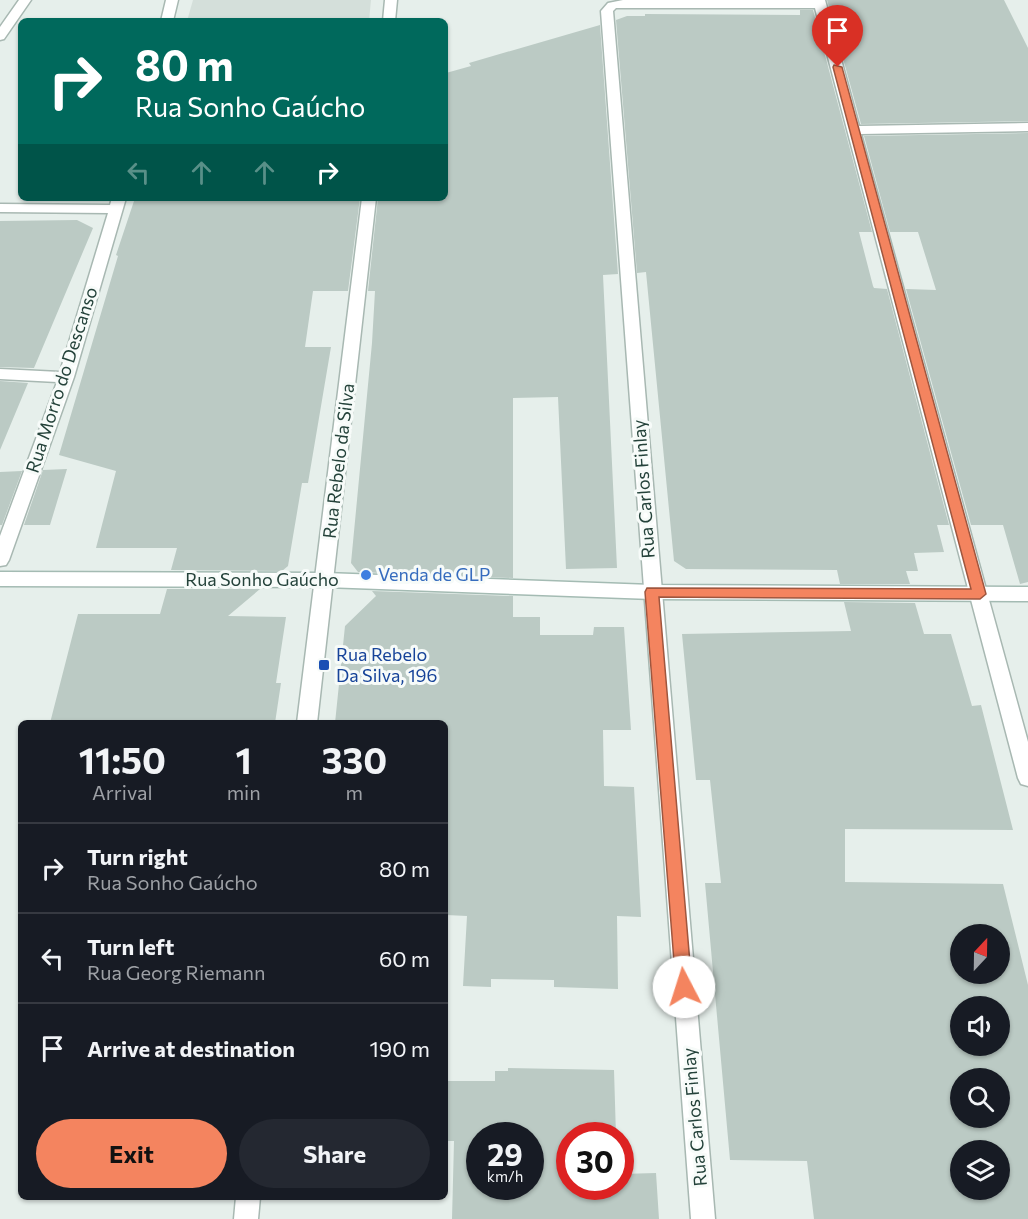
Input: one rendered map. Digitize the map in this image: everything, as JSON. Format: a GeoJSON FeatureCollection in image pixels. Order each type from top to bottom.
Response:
{"type":"FeatureCollection","features":[{"type":"Feature","properties":{"kind":"street"},"geometry":{"type":"LineString","coordinates":[[0,36],[25,0]]}},
{"type":"Feature","properties":{"kind":"street"},"geometry":{"type":"LineString","coordinates":[[168,18],[172,0]]}},
{"type":"Feature","properties":{"kind":"street"},"geometry":{"type":"LineString","coordinates":[[388,18],[391,0]]}},
{"type":"Feature","properties":{"kind":"street"},"geometry":{"type":"LineString","coordinates":[[820,2],[1028,778]]}},
{"type":"Feature","properties":{"kind":"street","name":"Rua Carlos Finlay"},"geometry":{"type":"LineString","coordinates":[[703,1219],[607,11],[612,5],[623,4],[820,2]]}},
{"type":"Feature","properties":{"kind":"street"},"geometry":{"type":"LineString","coordinates":[[855,130],[1028,127]]}},
{"type":"Feature","properties":{"kind":"street","name":"Rua Rebelo da Silva"},"geometry":{"type":"LineString","coordinates":[[307,720],[369,201]]}},
{"type":"Feature","properties":{"kind":"street"},"geometry":{"type":"LineString","coordinates":[[0,208],[117,204]]}},
{"type":"Feature","properties":{"kind":"street","name":"Rua Morro do Descanso"},"geometry":{"type":"LineString","coordinates":[[0,560],[66,376],[117,204]]}},
{"type":"Feature","properties":{"kind":"street"},"geometry":{"type":"LineString","coordinates":[[0,374],[66,376]]}},
{"type":"Feature","properties":{"kind":"street","name":"Rua Sonho Gaúcho"},"geometry":{"type":"LineString","coordinates":[[0,579],[325,580],[652,592],[1028,594]]}},
{"type":"Feature","properties":{"kind":"street"},"geometry":{"type":"LineString","coordinates":[[246,1219],[248,1200]]}},
{"type":"Feature","properties":{"kind":"shaded area"},"geometry":{"type":"Polygon","coordinates":[[[193,0],[371,0],[369,18],[188,18],[193,0]]]}},
{"type":"Feature","properties":{"kind":"building"},"geometry":{"type":"Polygon","coordinates":[[[827,0],[1004,0],[1028,48],[1028,121],[861,124],[827,0]]]}},
{"type":"Feature","properties":{"kind":"building"},"geometry":{"type":"Polygon","coordinates":[[[800,10],[813,10],[872,232],[859,232],[873,286],[887,289],[949,525],[937,525],[944,552],[914,553],[918,571],[906,571],[910,584],[840,584],[837,570],[686,569],[674,561],[646,272],[637,273],[616,20],[627,16],[645,16],[645,14],[800,15],[800,10]]]}},
{"type":"Feature","properties":{"kind":"building"},"geometry":{"type":"Polygon","coordinates":[[[600,25],[618,274],[603,275],[617,568],[566,569],[558,397],[513,398],[513,578],[358,572],[351,563],[372,343],[375,291],[368,291],[378,201],[448,201],[448,72],[471,66],[469,63],[600,25]]]}},
{"type":"Feature","properties":{"kind":"building"},"geometry":{"type":"Polygon","coordinates":[[[1028,133],[1028,582],[1020,584],[1003,525],[971,525],[906,289],[936,290],[918,232],[890,232],[864,136],[1028,133]]]}},
{"type":"Feature","properties":{"kind":"building"},"geometry":{"type":"Polygon","coordinates":[[[134,201],[360,201],[348,291],[313,291],[305,347],[331,347],[308,483],[302,483],[288,566],[282,571],[171,570],[177,548],[96,548],[116,471],[59,455],[118,256],[116,255],[134,201]]]}},
{"type":"Feature","properties":{"kind":"building"},"geometry":{"type":"Polygon","coordinates":[[[77,220],[93,228],[34,368],[0,367],[0,221],[77,220]]]}},
{"type":"Feature","properties":{"kind":"building"},"geometry":{"type":"Polygon","coordinates":[[[0,381],[28,383],[0,450],[0,381]]]}},
{"type":"Feature","properties":{"kind":"building"},"geometry":{"type":"Polygon","coordinates":[[[67,469],[50,525],[24,525],[43,470],[67,469]]]}},
{"type":"Feature","properties":{"kind":"building"},"geometry":{"type":"Polygon","coordinates":[[[22,471],[2,525],[0,525],[0,472],[22,471]]]}},
{"type":"Feature","properties":{"kind":"building"},"geometry":{"type":"Polygon","coordinates":[[[167,589],[260,589],[228,616],[286,617],[276,683],[281,683],[275,720],[51,720],[78,614],[160,614],[167,589]]]}},
{"type":"Feature","properties":{"kind":"building"},"geometry":{"type":"Polygon","coordinates":[[[372,591],[513,596],[513,617],[540,617],[540,635],[593,635],[594,627],[624,627],[631,730],[603,730],[604,786],[634,787],[641,917],[617,916],[618,989],[554,987],[554,980],[491,979],[491,987],[463,986],[467,916],[448,915],[448,720],[335,720],[345,626],[376,596],[372,591]]]}},
{"type":"Feature","properties":{"kind":"building"},"geometry":{"type":"Polygon","coordinates":[[[844,602],[915,603],[924,634],[951,634],[972,706],[981,705],[1013,830],[845,829],[845,882],[1003,884],[1028,985],[1028,1219],[814,1219],[807,1161],[730,1160],[705,883],[721,883],[710,780],[696,780],[682,634],[851,631],[844,602]]]}},
{"type":"Feature","properties":{"kind":"building"},"geometry":{"type":"Polygon","coordinates":[[[508,1068],[614,1070],[616,1122],[556,1122],[556,1200],[634,1200],[634,1174],[656,1173],[659,1219],[452,1219],[454,1141],[448,1141],[448,1081],[495,1081],[495,1071],[508,1071],[508,1068]]]}},
{"type":"Feature","properties":{"kind":"place","name":"Venda de GLP"},"geometry":{"type":"Point","coordinates":[366,575]}},
{"type":"Feature","properties":{"kind":"place","name":"Rua Rebelo Da Silva, 196"},"geometry":{"type":"Point","coordinates":[324,665]}},
{"type":"Feature","properties":{"kind":"route"},"geometry":{"type":"LineString","coordinates":[[684,987],[652,592],[980,594],[838,67]]}}]}
